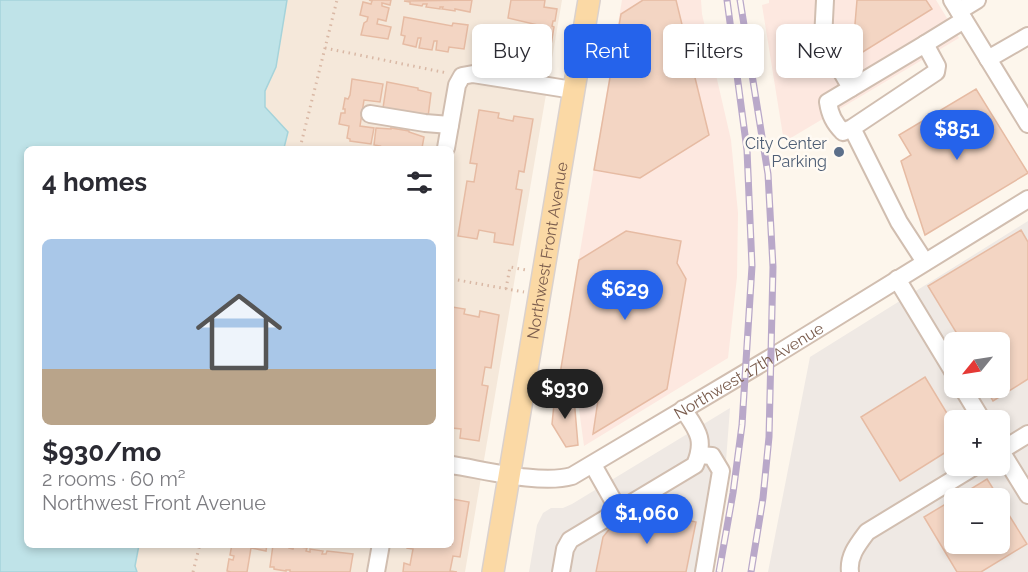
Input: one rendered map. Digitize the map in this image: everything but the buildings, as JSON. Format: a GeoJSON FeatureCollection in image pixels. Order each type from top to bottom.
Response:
{"type":"FeatureCollection","features":[{"type":"Feature","properties":{"kind":"main road","name":"Northwest Front Avenue"},"geometry":{"type":"LineString","coordinates":[[493,572],[589,0]]}},
{"type":"Feature","properties":{"kind":"street"},"geometry":{"type":"LineString","coordinates":[[825,0],[823,39],[851,88]]}},
{"type":"Feature","properties":{"kind":"street"},"geometry":{"type":"LineString","coordinates":[[925,262],[899,222],[847,130],[830,113],[828,102],[925,44],[958,10],[977,0]]}},
{"type":"Feature","properties":{"kind":"street"},"geometry":{"type":"LineString","coordinates":[[958,10],[1028,124]]}},
{"type":"Feature","properties":{"kind":"street"},"geometry":{"type":"LineString","coordinates":[[988,59],[1028,36]]}},
{"type":"Feature","properties":{"kind":"street"},"geometry":{"type":"LineString","coordinates":[[847,130],[936,72],[937,66],[925,44]]}},
{"type":"Feature","properties":{"kind":"street"},"geometry":{"type":"LineString","coordinates":[[446,146],[457,85],[462,76],[473,74],[573,90]]}},
{"type":"Feature","properties":{"kind":"street"},"geometry":{"type":"LineString","coordinates":[[370,114],[450,125]]}},
{"type":"Feature","properties":{"kind":"street","name":"Northwest 17th Avenue"},"geometry":{"type":"LineString","coordinates":[[454,465],[562,479],[572,476],[594,465],[1028,199]]}},
{"type":"Feature","properties":{"kind":"street"},"geometry":{"type":"LineString","coordinates":[[897,279],[944,357]]}},
{"type":"Feature","properties":{"kind":"street"},"geometry":{"type":"LineString","coordinates":[[561,572],[564,549],[570,540],[695,465],[701,440],[683,409]]}},
{"type":"Feature","properties":{"kind":"street"},"geometry":{"type":"LineString","coordinates":[[1010,444],[1028,434]]}},
{"type":"Feature","properties":{"kind":"street"},"geometry":{"type":"LineString","coordinates":[[699,455],[712,456],[721,471],[704,572]]}},
{"type":"Feature","properties":{"kind":"street"},"geometry":{"type":"LineString","coordinates":[[594,465],[619,511]]}},
{"type":"Feature","properties":{"kind":"street"},"geometry":{"type":"LineString","coordinates":[[1010,466],[1028,495]]}},
{"type":"Feature","properties":{"kind":"street"},"geometry":{"type":"LineString","coordinates":[[850,565],[855,547],[867,532],[959,476]]}},
{"type":"Feature","properties":{"kind":"street"},"geometry":{"type":"LineString","coordinates":[[376,572],[380,548]]}},
{"type":"Feature","properties":{"kind":"path"},"geometry":{"type":"LineString","coordinates":[[300,146],[337,0]]}},
{"type":"Feature","properties":{"kind":"path"},"geometry":{"type":"LineString","coordinates":[[325,48],[462,76]]}},
{"type":"Feature","properties":{"kind":"path"},"geometry":{"type":"LineString","coordinates":[[506,289],[510,267],[542,273]]}},
{"type":"Feature","properties":{"kind":"path"},"geometry":{"type":"LineString","coordinates":[[454,279],[512,290]]}},
{"type":"Feature","properties":{"kind":"path"},"geometry":{"type":"LineString","coordinates":[[193,572],[199,548]]}},
{"type":"Feature","properties":{"kind":"shaded area"},"geometry":{"type":"Polygon","coordinates":[[[287,0],[562,0],[552,59],[552,24],[472,24],[472,78],[549,78],[465,572],[137,572],[135,566],[138,548],[454,548],[454,146],[284,146],[288,132],[265,107],[265,91],[276,67],[287,0]]]}},
{"type":"Feature","properties":{"kind":"shaded area"},"geometry":{"type":"Polygon","coordinates":[[[622,0],[701,0],[704,24],[663,24],[663,78],[717,78],[731,140],[738,213],[737,277],[728,358],[584,446],[576,387],[558,384],[609,78],[651,78],[651,24],[618,24],[622,0]]]}},
{"type":"Feature","properties":{"kind":"shaded area"},"geometry":{"type":"Polygon","coordinates":[[[769,0],[936,0],[959,38],[784,142],[762,5],[769,3],[769,0]]]}},
{"type":"Feature","properties":{"kind":"shaded area"},"geometry":{"type":"Polygon","coordinates":[[[1028,221],[1028,572],[768,572],[810,357],[1028,221]]]}},
{"type":"Feature","properties":{"kind":"shaded area"},"geometry":{"type":"Polygon","coordinates":[[[730,408],[725,474],[706,572],[529,572],[537,525],[543,513],[551,508],[563,508],[572,504],[730,408]]]}},
{"type":"Feature","properties":{"kind":"water"},"geometry":{"type":"Polygon","coordinates":[[[0,0],[287,0],[276,67],[265,91],[265,107],[288,132],[284,146],[24,146],[24,548],[138,548],[135,566],[137,572],[0,572],[0,0]]]}},
{"type":"Feature","properties":{"kind":"railway"},"geometry":{"type":"LineString","coordinates":[[719,572],[742,425],[752,266],[747,150],[727,0]]}},
{"type":"Feature","properties":{"kind":"railway"},"geometry":{"type":"LineString","coordinates":[[740,0],[768,174],[773,267],[769,437],[763,498],[751,572]]}},
{"type":"Feature","properties":{"kind":"place","name":"City Center Parking"},"geometry":{"type":"Point","coordinates":[839,152]}}]}
